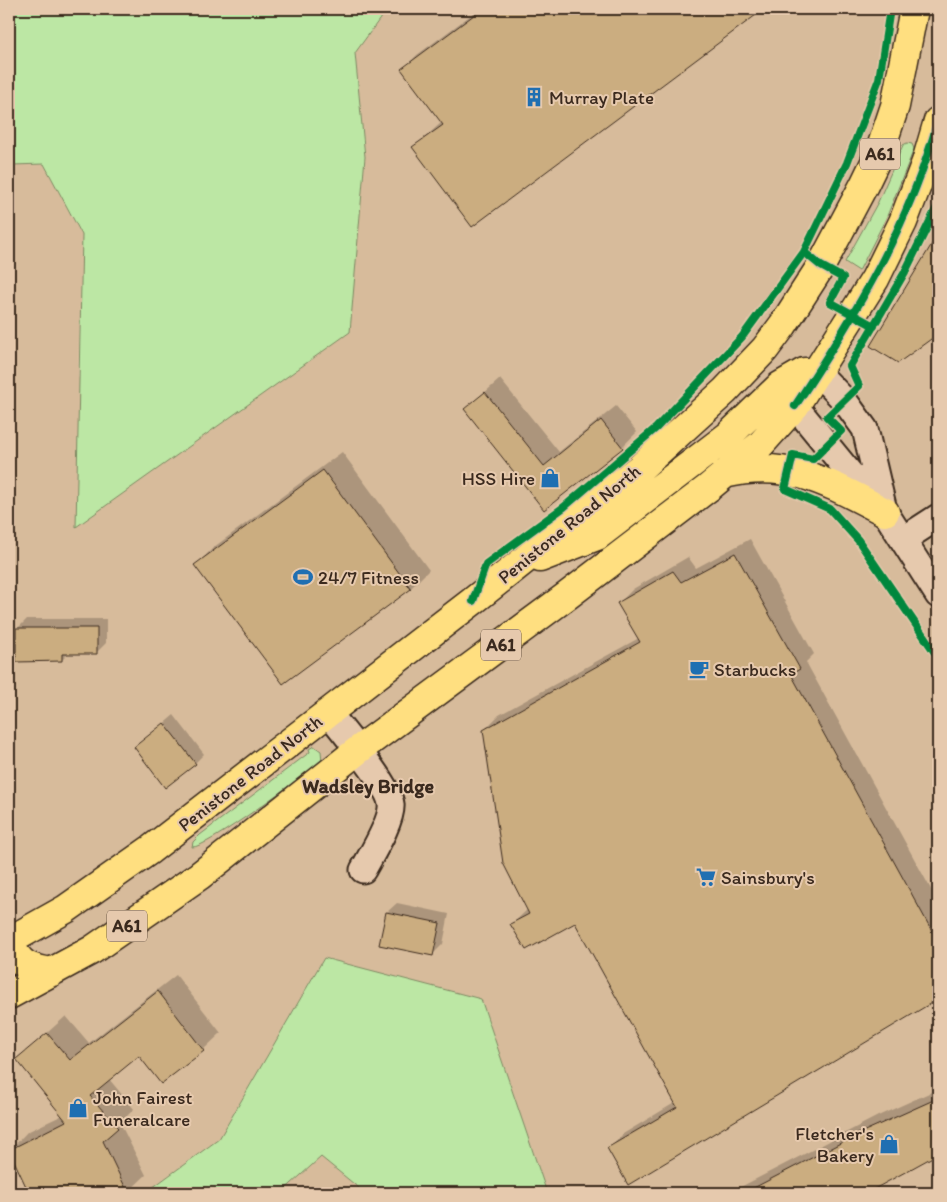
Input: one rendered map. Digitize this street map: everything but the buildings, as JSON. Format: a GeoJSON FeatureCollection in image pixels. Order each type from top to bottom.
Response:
{"type":"FeatureCollection","features":[{"type":"Feature","properties":{"kind":"highway","name":"Penistone Road North"},"geometry":{"type":"LineString","coordinates":[[9,942],[66,909],[150,850],[516,567],[648,462],[716,400],[764,349],[783,325],[821,266],[879,154],[895,106],[914,9]]}},
{"type":"Feature","properties":{"kind":"highway","name":"A61"},"geometry":{"type":"LineString","coordinates":[[9,995],[92,950],[199,876],[357,751],[568,596],[761,444],[788,396],[818,372],[865,296],[892,245],[926,162],[938,120]]}},
{"type":"Feature","properties":{"kind":"highway"},"geometry":{"type":"LineString","coordinates":[[516,567],[597,536],[728,436],[788,396],[770,368],[764,349]]}},
{"type":"Feature","properties":{"kind":"highway"},"geometry":{"type":"LineString","coordinates":[[724,474],[741,470],[776,468],[808,474],[885,512]]}},
{"type":"Feature","properties":{"kind":"highway"},"geometry":{"type":"LineString","coordinates":[[9,942],[18,961],[33,969],[52,972]]}},
{"type":"Feature","properties":{"kind":"street"},"geometry":{"type":"LineString","coordinates":[[818,372],[844,400],[865,429],[885,512]]}},
{"type":"Feature","properties":{"kind":"street"},"geometry":{"type":"LineString","coordinates":[[788,396],[853,478],[885,512],[938,595]]}},
{"type":"Feature","properties":{"kind":"street"},"geometry":{"type":"LineString","coordinates":[[904,539],[938,517]]}},
{"type":"Feature","properties":{"kind":"street"},"geometry":{"type":"LineString","coordinates":[[328,712],[383,784],[392,804],[384,831],[363,870]]}},
{"type":"Feature","properties":{"kind":"shaded area"},"geometry":{"type":"Polygon","coordinates":[[[387,9],[938,9],[938,1193],[547,1193],[481,999],[324,958],[219,1139],[145,1193],[9,1193],[9,335],[11,165],[44,164],[82,235],[78,378],[359,220],[365,157],[355,53],[387,9]]]}},
{"type":"Feature","properties":{"kind":"shaded area"},"geometry":{"type":"Polygon","coordinates":[[[321,1156],[365,1193],[281,1193],[321,1156]]]}},
{"type":"Feature","properties":{"kind":"green space"},"geometry":{"type":"Polygon","coordinates":[[[9,9],[387,9],[355,53],[365,157],[350,332],[76,527],[82,235],[44,164],[12,165],[9,335],[9,9]]]}},
{"type":"Feature","properties":{"kind":"green space"},"geometry":{"type":"Polygon","coordinates":[[[907,143],[912,144],[914,149],[887,216],[859,271],[845,262],[878,202],[903,145],[907,143]]]}},
{"type":"Feature","properties":{"kind":"green space"},"geometry":{"type":"Polygon","coordinates":[[[314,746],[321,751],[322,761],[235,824],[216,836],[192,847],[193,842],[200,835],[310,752],[309,749],[314,746]]]}},
{"type":"Feature","properties":{"kind":"green space"},"geometry":{"type":"Polygon","coordinates":[[[324,958],[481,999],[547,1193],[365,1193],[321,1157],[281,1193],[145,1193],[219,1139],[324,958]]]}},
{"type":"Feature","properties":{"kind":"cycle path"},"geometry":{"type":"LineString","coordinates":[[473,601],[486,564],[564,507],[656,428],[742,337],[804,252],[847,163],[879,79],[890,9]]}},
{"type":"Feature","properties":{"kind":"cycle path"},"geometry":{"type":"LineString","coordinates":[[795,406],[859,304],[896,234],[912,198],[938,121]]}},
{"type":"Feature","properties":{"kind":"cycle path"},"geometry":{"type":"LineString","coordinates":[[938,205],[905,272],[850,366],[859,386],[827,417],[841,431],[813,459],[793,455],[785,489],[830,509],[858,540],[938,657]]}},
{"type":"Feature","properties":{"kind":"cycle path"},"geometry":{"type":"LineString","coordinates":[[804,252],[821,266],[843,278],[830,302],[874,326]]}},
{"type":"Feature","properties":{"kind":"place","name":"Murray Plate"},"geometry":{"type":"Point","coordinates":[534,97]}},
{"type":"Feature","properties":{"kind":"place","name":"HSS Hire"},"geometry":{"type":"Point","coordinates":[550,478]}},
{"type":"Feature","properties":{"kind":"place","name":"24/7 Fitness"},"geometry":{"type":"Point","coordinates":[303,577]}},
{"type":"Feature","properties":{"kind":"place","name":"Starbucks"},"geometry":{"type":"Point","coordinates":[699,669]}},
{"type":"Feature","properties":{"kind":"place","name":"Sainsbury's"},"geometry":{"type":"Point","coordinates":[706,877]}},
{"type":"Feature","properties":{"kind":"place","name":"John Fairest Funeralcare"},"geometry":{"type":"Point","coordinates":[78,1108]}},
{"type":"Feature","properties":{"kind":"place","name":"Fletcher's Bakery"},"geometry":{"type":"Point","coordinates":[889,1144]}},
{"type":"Feature","properties":{"kind":"district","name":"Wadsley Bridge"},"geometry":{"type":"Point","coordinates":[368,786]}}]}
